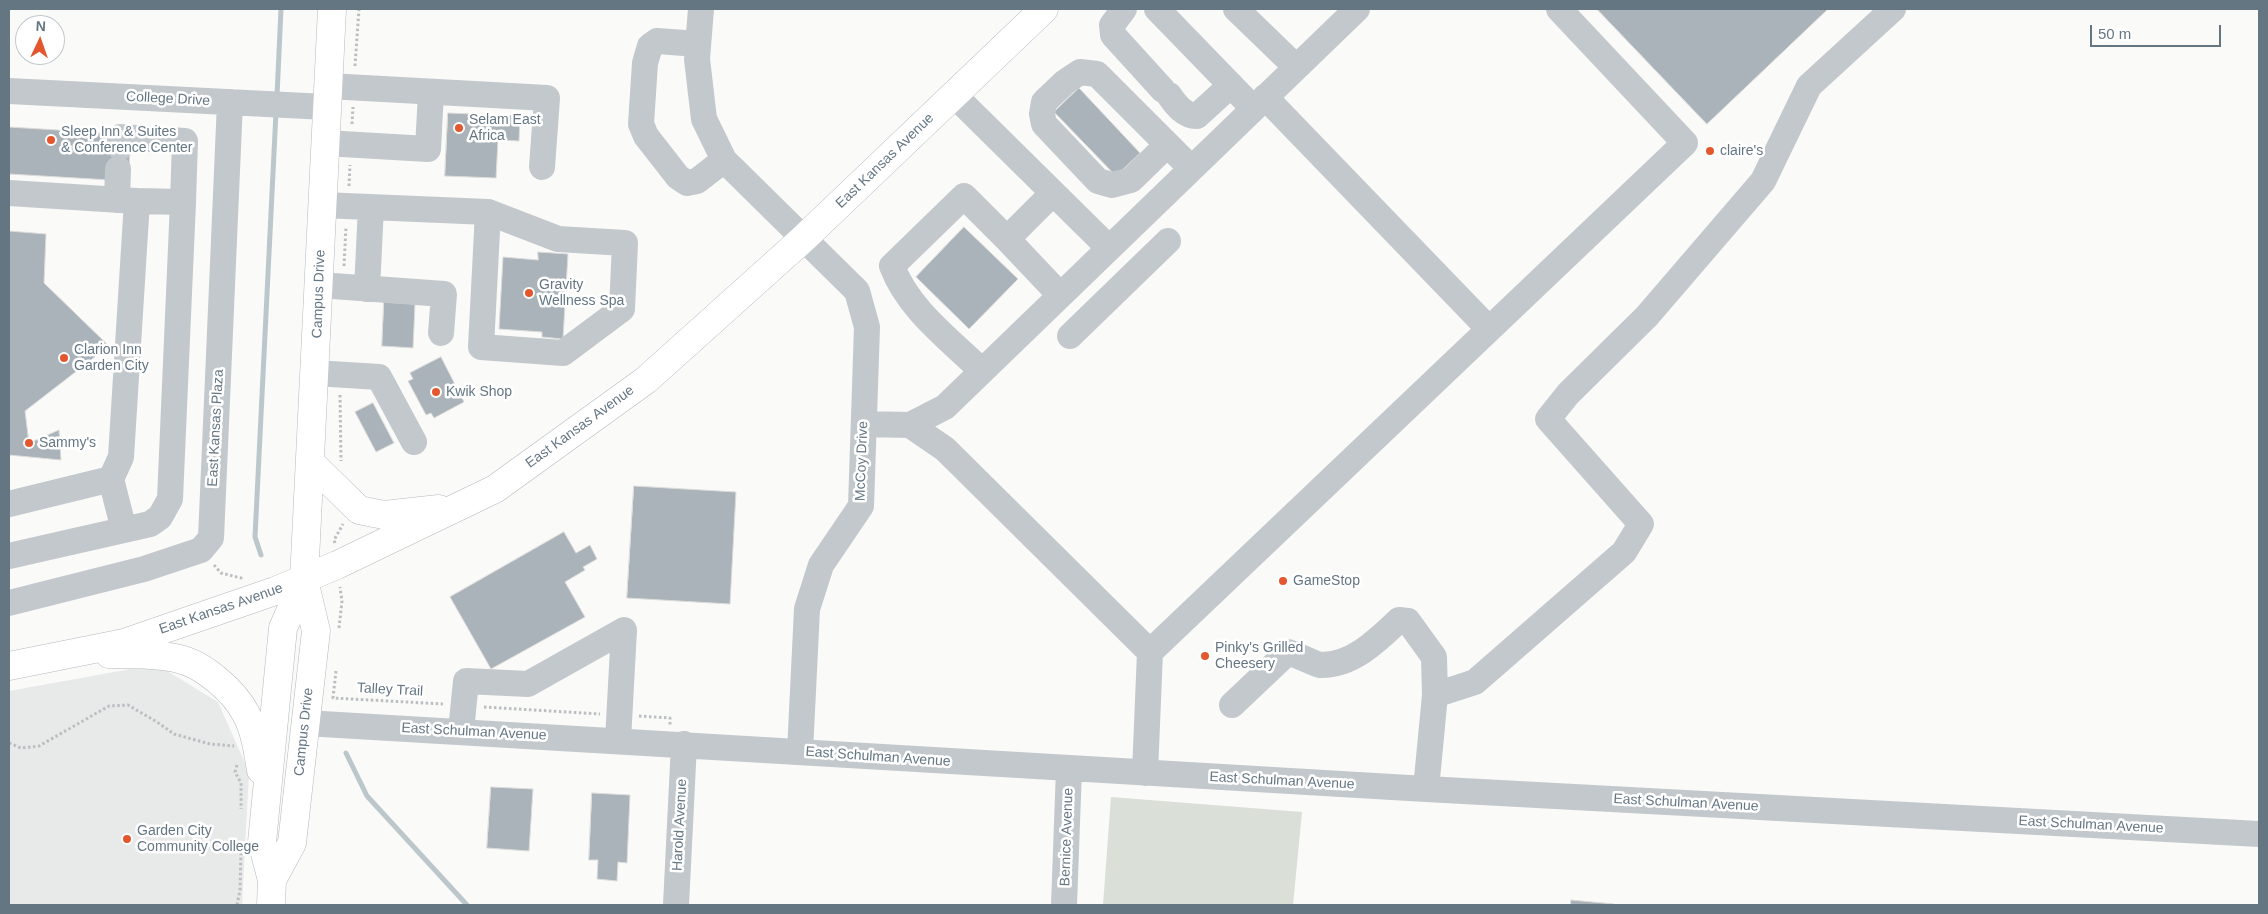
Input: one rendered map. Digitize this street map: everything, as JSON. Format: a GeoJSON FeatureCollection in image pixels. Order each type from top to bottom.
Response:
{"type":"FeatureCollection","features":[{"type":"Feature","properties":{"kind":"main road","name":"Campus Drive"},"geometry":{"type":"LineString","coordinates":[[272,893],[292,843],[316,631],[304,580],[312,463],[325,143],[319,100],[332,9]]}},
{"type":"Feature","properties":{"kind":"main road","name":"East Kansas Avenue"},"geometry":{"type":"LineString","coordinates":[[9,666],[124,643],[249,600],[304,580],[496,489],[646,380],[803,239],[1044,9]]}},
{"type":"Feature","properties":{"kind":"main road"},"geometry":{"type":"LineString","coordinates":[[312,463],[359,510],[384,515],[457,507]]}},
{"type":"Feature","properties":{"kind":"main road","name":"Campus Drive"},"geometry":{"type":"LineString","coordinates":[[272,893],[262,842],[283,628],[304,580]]}},
{"type":"Feature","properties":{"kind":"main road"},"geometry":{"type":"LineString","coordinates":[[80,652],[180,659],[202,668],[225,686],[246,714],[258,750],[266,797]]}},
{"type":"Feature","properties":{"kind":"street","name":"McCoy Drive"},"geometry":{"type":"LineString","coordinates":[[701,9],[697,59],[704,119],[724,160],[857,291],[867,327],[861,506],[821,565],[807,609],[800,752]]}},
{"type":"Feature","properties":{"kind":"street"},"geometry":{"type":"LineString","coordinates":[[1124,9],[1112,25],[1113,35],[1183,111],[1190,116],[1197,116],[1231,85]]}},
{"type":"Feature","properties":{"kind":"street"},"geometry":{"type":"LineString","coordinates":[[1157,9],[1231,85],[1259,102],[1489,329]]}},
{"type":"Feature","properties":{"kind":"street"},"geometry":{"type":"LineString","coordinates":[[1236,9],[1296,66]]}},
{"type":"Feature","properties":{"kind":"street"},"geometry":{"type":"LineString","coordinates":[[864,424],[910,425],[945,407],[1357,9]]}},
{"type":"Feature","properties":{"kind":"street"},"geometry":{"type":"LineString","coordinates":[[1146,773],[1150,652],[1685,143],[1559,9]]}},
{"type":"Feature","properties":{"kind":"street"},"geometry":{"type":"LineString","coordinates":[[1435,695],[1475,682],[1624,552],[1641,524],[1548,419],[1568,394],[1647,316],[1763,181],[1809,86],[1893,9]]}},
{"type":"Feature","properties":{"kind":"street"},"geometry":{"type":"LineString","coordinates":[[698,44],[656,42],[650,46],[645,63],[641,124],[646,136],[678,177],[687,183],[697,181],[724,160]]}},
{"type":"Feature","properties":{"kind":"street"},"geometry":{"type":"LineString","coordinates":[[1167,145],[1131,180],[1112,185],[1098,181],[1044,124],[1042,114],[1044,102],[1080,72],[1097,74],[1191,168]]}},
{"type":"Feature","properties":{"kind":"street","name":"College Drive"},"geometry":{"type":"LineString","coordinates":[[9,91],[260,103],[431,92],[548,98],[542,166]]}},
{"type":"Feature","properties":{"kind":"street"},"geometry":{"type":"LineString","coordinates":[[325,143],[428,149],[431,92]]}},
{"type":"Feature","properties":{"kind":"street"},"geometry":{"type":"LineString","coordinates":[[954,95],[1109,248]]}},
{"type":"Feature","properties":{"kind":"street"},"geometry":{"type":"LineString","coordinates":[[121,97],[119,151],[127,200],[121,457],[110,479],[124,530]]}},
{"type":"Feature","properties":{"kind":"street","name":"East Kansas Plaza"},"geometry":{"type":"LineString","coordinates":[[201,550],[211,538],[230,102]]}},
{"type":"Feature","properties":{"kind":"street"},"geometry":{"type":"LineString","coordinates":[[9,556],[150,524],[160,517],[170,499],[185,140],[119,151]]}},
{"type":"Feature","properties":{"kind":"street"},"geometry":{"type":"LineString","coordinates":[[9,193],[183,202]]}},
{"type":"Feature","properties":{"kind":"street"},"geometry":{"type":"LineString","coordinates":[[1007,239],[1053,193]]}},
{"type":"Feature","properties":{"kind":"street"},"geometry":{"type":"LineString","coordinates":[[982,371],[920,312],[898,282],[892,266],[964,196],[1060,295]]}},
{"type":"Feature","properties":{"kind":"street"},"geometry":{"type":"LineString","coordinates":[[322,205],[488,212],[558,239],[624,243],[622,309],[563,354],[481,347],[488,212]]}},
{"type":"Feature","properties":{"kind":"street"},"geometry":{"type":"LineString","coordinates":[[367,289],[371,207]]}},
{"type":"Feature","properties":{"kind":"street"},"geometry":{"type":"LineString","coordinates":[[1070,336],[1168,241]]}},
{"type":"Feature","properties":{"kind":"street"},"geometry":{"type":"LineString","coordinates":[[319,285],[444,294],[441,333]]}},
{"type":"Feature","properties":{"kind":"street"},"geometry":{"type":"LineString","coordinates":[[315,373],[379,377],[414,442]]}},
{"type":"Feature","properties":{"kind":"street"},"geometry":{"type":"LineString","coordinates":[[910,425],[944,449],[1150,652]]}},
{"type":"Feature","properties":{"kind":"street"},"geometry":{"type":"LineString","coordinates":[[9,504],[110,479]]}},
{"type":"Feature","properties":{"kind":"street"},"geometry":{"type":"LineString","coordinates":[[9,603],[144,569],[201,550]]}},
{"type":"Feature","properties":{"kind":"street"},"geometry":{"type":"LineString","coordinates":[[1232,704],[1288,652],[1306,658],[1318,665],[1332,663],[1357,655],[1376,642],[1399,620],[1408,621],[1434,657],[1435,695],[1426,789]]}},
{"type":"Feature","properties":{"kind":"street"},"geometry":{"type":"LineString","coordinates":[[461,731],[466,681],[528,684],[624,630],[618,740]]}},
{"type":"Feature","properties":{"kind":"street","name":"East Schulman Avenue"},"geometry":{"type":"LineString","coordinates":[[305,723],[1426,789],[2259,834]]}},
{"type":"Feature","properties":{"kind":"street","name":"Harold Avenue"},"geometry":{"type":"LineString","coordinates":[[676,905],[684,744]]}},
{"type":"Feature","properties":{"kind":"street","name":"Bernice Avenue"},"geometry":{"type":"LineString","coordinates":[[1064,905],[1069,768]]}},
{"type":"Feature","properties":{"kind":"path"},"geometry":{"type":"LineString","coordinates":[[201,550],[221,573],[241,578],[249,600]]}},
{"type":"Feature","properties":{"kind":"path","name":"Talley Trail"},"geometry":{"type":"LineString","coordinates":[[334,698],[444,705]]}},
{"type":"Feature","properties":{"kind":"path"},"geometry":{"type":"LineString","coordinates":[[9,743],[22,748],[39,746],[109,706],[128,706],[174,734],[210,744],[236,746]]}},
{"type":"Feature","properties":{"kind":"path"},"geometry":{"type":"LineString","coordinates":[[484,707],[593,713]]}},
{"type":"Feature","properties":{"kind":"path"},"geometry":{"type":"LineString","coordinates":[[238,764],[235,772],[241,783],[241,812]]}},
{"type":"Feature","properties":{"kind":"path"},"geometry":{"type":"LineString","coordinates":[[237,905],[240,890],[241,851]]}},
{"type":"Feature","properties":{"kind":"shaded area","name":"Garden City Community College"},"geometry":{"type":"Polygon","coordinates":[[[131,669],[164,669],[218,702],[249,772],[242,905],[9,905],[9,691],[131,669]]]}},
{"type":"Feature","properties":{"kind":"shaded area"},"geometry":{"type":"Polygon","coordinates":[[[1111,797],[1302,812],[1293,905],[1103,905],[1111,797]]]}},
{"type":"Feature","properties":{"kind":"building"},"geometry":{"type":"Polygon","coordinates":[[[1597,9],[1828,9],[1707,124],[1597,9]]]}},
{"type":"Feature","properties":{"kind":"building"},"geometry":{"type":"Polygon","coordinates":[[[1079,88],[1140,153],[1116,176],[1054,112],[1079,88]]]}},
{"type":"Feature","properties":{"kind":"building"},"geometry":{"type":"Polygon","coordinates":[[[448,113],[520,116],[519,141],[498,140],[496,178],[445,176],[448,113]]]}},
{"type":"Feature","properties":{"kind":"building"},"geometry":{"type":"Polygon","coordinates":[[[9,127],[106,133],[105,146],[130,148],[129,169],[110,180],[9,174],[9,127]]]}},
{"type":"Feature","properties":{"kind":"building"},"geometry":{"type":"Polygon","coordinates":[[[964,227],[1018,279],[969,329],[916,277],[964,227]]]}},
{"type":"Feature","properties":{"kind":"building"},"geometry":{"type":"Polygon","coordinates":[[[9,231],[46,234],[44,283],[109,346],[25,411],[29,443],[59,430],[61,460],[9,455],[9,231]]]}},
{"type":"Feature","properties":{"kind":"building"},"geometry":{"type":"Polygon","coordinates":[[[538,252],[568,254],[563,339],[542,337],[542,332],[499,329],[503,257],[538,260],[538,252]]]}},
{"type":"Feature","properties":{"kind":"building"},"geometry":{"type":"Polygon","coordinates":[[[384,302],[415,304],[413,348],[382,346],[384,302]]]}},
{"type":"Feature","properties":{"kind":"building","name":"Kwik Shop"},"geometry":{"type":"Polygon","coordinates":[[[441,357],[464,402],[434,418],[431,413],[426,415],[408,381],[413,379],[410,373],[441,357]]]}},
{"type":"Feature","properties":{"kind":"building"},"geometry":{"type":"Polygon","coordinates":[[[373,403],[394,443],[376,452],[355,412],[373,403]]]}},
{"type":"Feature","properties":{"kind":"building"},"geometry":{"type":"Polygon","coordinates":[[[634,486],[736,492],[730,604],[627,598],[634,486]]]}},
{"type":"Feature","properties":{"kind":"building"},"geometry":{"type":"Polygon","coordinates":[[[564,532],[576,553],[590,545],[597,559],[583,567],[585,570],[565,582],[585,617],[491,669],[450,597],[564,532]]]}},
{"type":"Feature","properties":{"kind":"building"},"geometry":{"type":"Polygon","coordinates":[[[491,787],[533,789],[529,851],[487,848],[491,787]]]}},
{"type":"Feature","properties":{"kind":"building"},"geometry":{"type":"Polygon","coordinates":[[[592,793],[630,795],[627,863],[618,862],[617,881],[597,879],[598,860],[589,860],[592,793]]]}},
{"type":"Feature","properties":{"kind":"building"},"geometry":{"type":"Polygon","coordinates":[[[1571,900],[1614,904],[1614,905],[1571,905],[1571,900]]]}},
{"type":"Feature","properties":{"kind":"waterway"},"geometry":{"type":"LineString","coordinates":[[277,96],[281,9]]}},
{"type":"Feature","properties":{"kind":"waterway"},"geometry":{"type":"LineString","coordinates":[[261,555],[255,537],[276,112]]}},
{"type":"Feature","properties":{"kind":"waterway"},"geometry":{"type":"LineString","coordinates":[[346,753],[367,796],[467,905]]}},
{"type":"Feature","properties":{"kind":"place","name":"Selam East Africa"},"geometry":{"type":"Point","coordinates":[459,128]}},
{"type":"Feature","properties":{"kind":"place","name":"Sleep Inn & Suites & Conference Center"},"geometry":{"type":"Point","coordinates":[51,140]}},
{"type":"Feature","properties":{"kind":"place","name":"claire's"},"geometry":{"type":"Point","coordinates":[1710,151]}},
{"type":"Feature","properties":{"kind":"place","name":"Gravity Wellness Spa"},"geometry":{"type":"Point","coordinates":[529,293]}},
{"type":"Feature","properties":{"kind":"place","name":"Clarion Inn Garden City"},"geometry":{"type":"Point","coordinates":[64,358]}},
{"type":"Feature","properties":{"kind":"place","name":"Kwik Shop"},"geometry":{"type":"Point","coordinates":[436,392]}},
{"type":"Feature","properties":{"kind":"place","name":"Sammy's"},"geometry":{"type":"Point","coordinates":[29,443]}},
{"type":"Feature","properties":{"kind":"place","name":"GameStop"},"geometry":{"type":"Point","coordinates":[1283,581]}},
{"type":"Feature","properties":{"kind":"place","name":"Pinky's Grilled Cheesery"},"geometry":{"type":"Point","coordinates":[1205,656]}},
{"type":"Feature","properties":{"kind":"place","name":"Garden City Community College"},"geometry":{"type":"Point","coordinates":[127,839]}}]}
